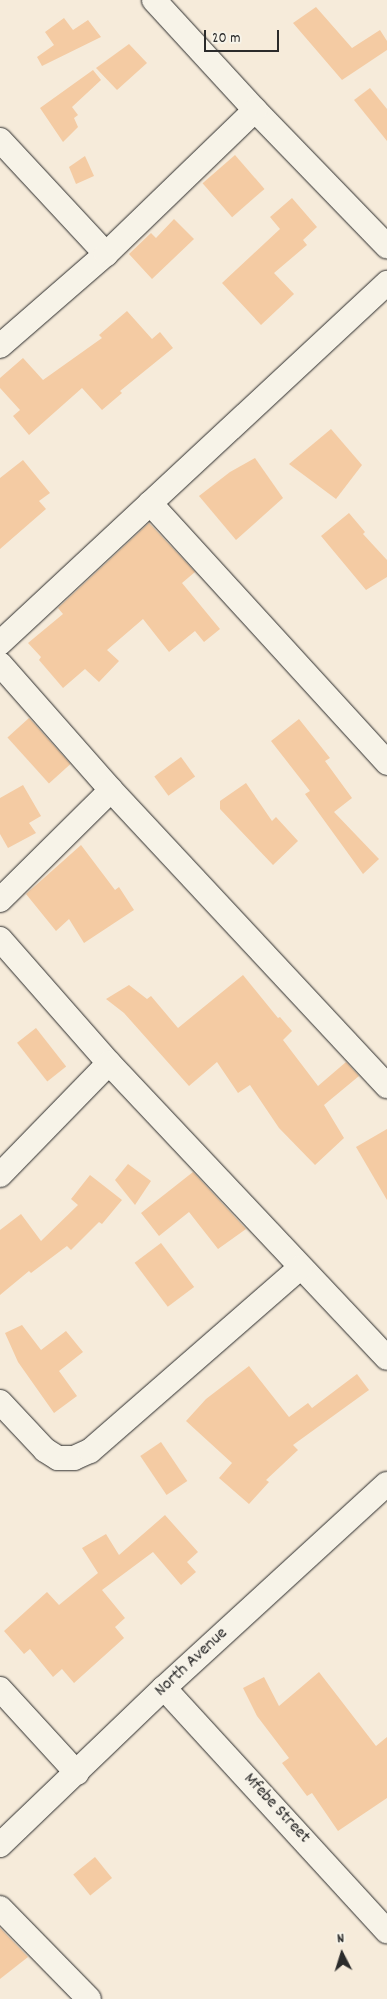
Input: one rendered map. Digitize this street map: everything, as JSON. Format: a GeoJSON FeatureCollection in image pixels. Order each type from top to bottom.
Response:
{"type":"FeatureCollection","features":[{"type":"Feature","properties":{"kind":"street"},"geometry":{"type":"LineString","coordinates":[[154,0],[256,110],[387,246]]}},
{"type":"Feature","properties":{"kind":"street"},"geometry":{"type":"LineString","coordinates":[[0,346],[106,254],[256,110]]}},
{"type":"Feature","properties":{"kind":"street"},"geometry":{"type":"LineString","coordinates":[[0,140],[106,254]]}},
{"type":"Feature","properties":{"kind":"street"},"geometry":{"type":"LineString","coordinates":[[0,643],[387,283]]}},
{"type":"Feature","properties":{"kind":"street"},"geometry":{"type":"LineString","coordinates":[[150,503],[387,763]]}},
{"type":"Feature","properties":{"kind":"street"},"geometry":{"type":"LineString","coordinates":[[0,664],[111,790],[387,1086]]}},
{"type":"Feature","properties":{"kind":"street"},"geometry":{"type":"LineString","coordinates":[[0,900],[111,790]]}},
{"type":"Feature","properties":{"kind":"street"},"geometry":{"type":"LineString","coordinates":[[0,939],[109,1063],[300,1268],[387,1358]]}},
{"type":"Feature","properties":{"kind":"street"},"geometry":{"type":"LineString","coordinates":[[0,1175],[109,1063]]}},
{"type":"Feature","properties":{"kind":"street"},"geometry":{"type":"LineString","coordinates":[[0,1402],[45,1450],[58,1458],[74,1458],[90,1451],[300,1268]]}},
{"type":"Feature","properties":{"kind":"street","name":"North Avenue"},"geometry":{"type":"LineString","coordinates":[[0,1845],[164,1688],[387,1484]]}},
{"type":"Feature","properties":{"kind":"street","name":"Mfebe Street"},"geometry":{"type":"LineString","coordinates":[[164,1688],[382,1917]]}},
{"type":"Feature","properties":{"kind":"street"},"geometry":{"type":"LineString","coordinates":[[0,1689],[76,1773]]}},
{"type":"Feature","properties":{"kind":"street"},"geometry":{"type":"LineString","coordinates":[[0,1908],[89,1999]]}},
{"type":"Feature","properties":{"kind":"building"},"geometry":{"type":"Polygon","coordinates":[[[316,7],[352,48],[380,30],[387,41],[387,50],[342,80],[293,23],[316,7]]]}},
{"type":"Feature","properties":{"kind":"building"},"geometry":{"type":"Polygon","coordinates":[[[64,18],[73,30],[88,20],[101,37],[42,66],[37,57],[54,45],[45,32],[64,18]]]}},
{"type":"Feature","properties":{"kind":"building"},"geometry":{"type":"Polygon","coordinates":[[[129,44],[147,63],[117,90],[96,68],[129,44]]]}},
{"type":"Feature","properties":{"kind":"building"},"geometry":{"type":"Polygon","coordinates":[[[93,70],[101,80],[72,107],[78,115],[74,118],[78,127],[63,142],[40,108],[93,70]]]}},
{"type":"Feature","properties":{"kind":"building"},"geometry":{"type":"Polygon","coordinates":[[[370,88],[387,109],[387,141],[354,100],[370,88]]]}},
{"type":"Feature","properties":{"kind":"building"},"geometry":{"type":"Polygon","coordinates":[[[235,155],[265,189],[232,217],[203,183],[235,155]]]}},
{"type":"Feature","properties":{"kind":"building"},"geometry":{"type":"Polygon","coordinates":[[[85,156],[94,176],[76,184],[69,167],[85,156]]]}},
{"type":"Feature","properties":{"kind":"building"},"geometry":{"type":"Polygon","coordinates":[[[292,198],[317,227],[303,240],[307,245],[274,273],[294,294],[261,325],[222,283],[280,229],[270,217],[292,198]]]}},
{"type":"Feature","properties":{"kind":"building"},"geometry":{"type":"Polygon","coordinates":[[[174,219],[194,239],[152,279],[129,254],[151,233],[156,238],[174,219]]]}},
{"type":"Feature","properties":{"kind":"building"},"geometry":{"type":"Polygon","coordinates":[[[127,311],[152,339],[160,332],[173,348],[120,391],[122,393],[102,410],[82,388],[29,435],[13,416],[20,410],[0,388],[0,378],[23,358],[43,380],[102,338],[99,335],[127,311]]]}},
{"type":"Feature","properties":{"kind":"building"},"geometry":{"type":"Polygon","coordinates":[[[331,429],[362,465],[336,499],[289,464],[331,429]]]}},
{"type":"Feature","properties":{"kind":"building"},"geometry":{"type":"Polygon","coordinates":[[[255,458],[283,498],[236,540],[199,496],[230,472],[255,458]]]}},
{"type":"Feature","properties":{"kind":"building"},"geometry":{"type":"Polygon","coordinates":[[[23,460],[50,493],[39,501],[46,509],[0,549],[0,478],[23,460]]]}},
{"type":"Feature","properties":{"kind":"building"},"geometry":{"type":"Polygon","coordinates":[[[349,513],[365,532],[363,534],[387,560],[387,577],[366,590],[321,536],[349,513]]]}},
{"type":"Feature","properties":{"kind":"building"},"geometry":{"type":"Polygon","coordinates":[[[149,523],[195,572],[182,583],[220,629],[204,642],[195,631],[169,652],[143,619],[107,650],[119,661],[99,682],[85,669],[63,688],[39,660],[41,657],[28,643],[63,614],[58,608],[149,523]]]}},
{"type":"Feature","properties":{"kind":"building"},"geometry":{"type":"Polygon","coordinates":[[[29,718],[70,764],[49,783],[7,737],[29,718]]]}},
{"type":"Feature","properties":{"kind":"building"},"geometry":{"type":"Polygon","coordinates":[[[299,719],[330,758],[325,761],[352,798],[334,812],[379,859],[363,874],[305,794],[310,791],[271,741],[299,719]]]}},
{"type":"Feature","properties":{"kind":"building"},"geometry":{"type":"Polygon","coordinates":[[[181,757],[195,776],[168,796],[154,776],[181,757]]]}},
{"type":"Feature","properties":{"kind":"building"},"geometry":{"type":"Polygon","coordinates":[[[246,783],[272,821],[276,817],[298,841],[273,865],[220,809],[220,801],[246,783]]]}},
{"type":"Feature","properties":{"kind":"building"},"geometry":{"type":"Polygon","coordinates":[[[23,785],[41,816],[29,823],[36,833],[8,848],[0,834],[0,798],[23,785]]]}},
{"type":"Feature","properties":{"kind":"building"},"geometry":{"type":"Polygon","coordinates":[[[81,845],[115,890],[119,887],[134,910],[84,943],[69,919],[56,931],[26,894],[81,845]]]}},
{"type":"Feature","properties":{"kind":"building"},"geometry":{"type":"Polygon","coordinates":[[[243,975],[278,1018],[280,1017],[292,1031],[283,1040],[318,1086],[346,1062],[359,1076],[324,1105],[344,1138],[315,1165],[279,1128],[250,1085],[238,1093],[217,1062],[189,1086],[124,1013],[106,999],[129,985],[147,999],[151,996],[178,1028],[243,975]]]}},
{"type":"Feature","properties":{"kind":"building"},"geometry":{"type":"Polygon","coordinates":[[[36,1028],[66,1067],[47,1081],[17,1043],[36,1028]]]}},
{"type":"Feature","properties":{"kind":"building"},"geometry":{"type":"Polygon","coordinates":[[[387,1129],[387,1200],[356,1147],[387,1129]]]}},
{"type":"Feature","properties":{"kind":"building"},"geometry":{"type":"Polygon","coordinates":[[[128,1164],[151,1181],[135,1205],[115,1180],[128,1164]]]}},
{"type":"Feature","properties":{"kind":"building"},"geometry":{"type":"Polygon","coordinates":[[[193,1172],[246,1229],[218,1249],[189,1212],[159,1236],[141,1213],[193,1172]]]}},
{"type":"Feature","properties":{"kind":"building"},"geometry":{"type":"Polygon","coordinates":[[[90,1175],[122,1200],[102,1224],[99,1222],[71,1250],[67,1246],[31,1273],[29,1271],[0,1295],[0,1230],[21,1214],[41,1241],[78,1205],[71,1199],[90,1175]]]}},
{"type":"Feature","properties":{"kind":"building"},"geometry":{"type":"Polygon","coordinates":[[[161,1243],[194,1287],[168,1307],[135,1263],[161,1243]]]}},
{"type":"Feature","properties":{"kind":"building"},"geometry":{"type":"Polygon","coordinates":[[[22,1325],[41,1350],[66,1331],[83,1352],[59,1371],[77,1396],[54,1413],[18,1362],[5,1333],[22,1325]]]}},
{"type":"Feature","properties":{"kind":"building"},"geometry":{"type":"Polygon","coordinates":[[[249,1366],[289,1417],[308,1403],[312,1408],[357,1374],[369,1390],[293,1445],[298,1450],[266,1480],[269,1482],[249,1504],[219,1478],[232,1463],[186,1421],[206,1399],[249,1366]]]}},
{"type":"Feature","properties":{"kind":"building"},"geometry":{"type":"Polygon","coordinates":[[[161,1442],[187,1481],[167,1495],[140,1456],[161,1442]]]}},
{"type":"Feature","properties":{"kind":"building"},"geometry":{"type":"Polygon","coordinates":[[[165,1515],[198,1552],[187,1562],[196,1572],[181,1585],[153,1552],[102,1590],[125,1618],[115,1627],[124,1638],[74,1683],[62,1669],[53,1677],[30,1649],[24,1654],[4,1631],[47,1592],[59,1605],[98,1573],[82,1548],[106,1534],[119,1555],[165,1515]]]}},
{"type":"Feature","properties":{"kind":"building"},"geometry":{"type":"Polygon","coordinates":[[[319,1672],[376,1746],[387,1737],[387,1798],[338,1831],[312,1793],[307,1796],[282,1763],[289,1758],[257,1716],[243,1688],[264,1677],[279,1706],[319,1672]]]}},
{"type":"Feature","properties":{"kind":"building"},"geometry":{"type":"Polygon","coordinates":[[[95,1857],[112,1878],[90,1896],[73,1875],[95,1857]]]}},
{"type":"Feature","properties":{"kind":"building"},"geometry":{"type":"Polygon","coordinates":[[[0,1928],[28,1957],[0,1979],[0,1928]]]}}]}
